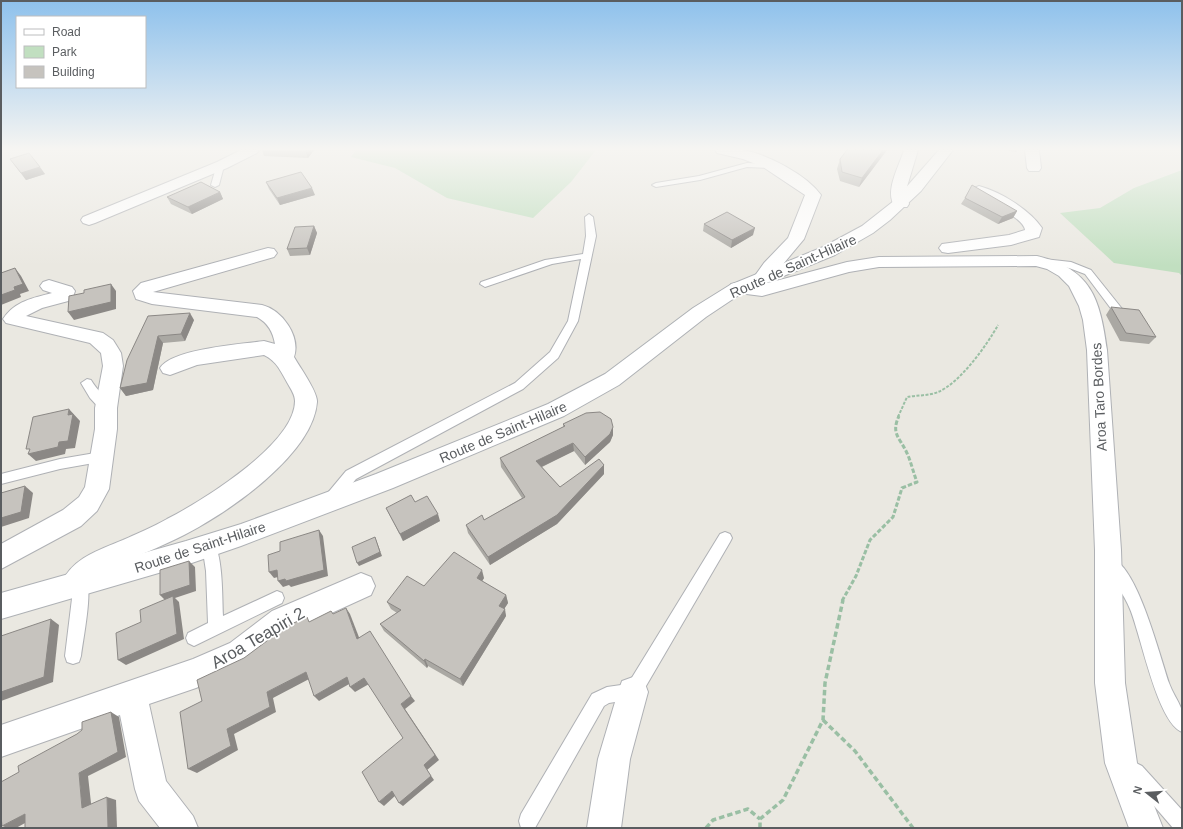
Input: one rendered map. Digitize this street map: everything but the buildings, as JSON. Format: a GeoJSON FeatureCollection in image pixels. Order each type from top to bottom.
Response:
{"type":"FeatureCollection","features":[{"type":"Feature","properties":{"kind":"street"},"geometry":{"type":"LineString","coordinates":[[89,220],[164,189]]}},
{"type":"Feature","properties":{"kind":"street"},"geometry":{"type":"LineString","coordinates":[[763,276],[770,266],[795,240],[802,227],[813,195],[809,189]]}},
{"type":"Feature","properties":{"kind":"street"},"geometry":{"type":"LineString","coordinates":[[898,189],[900,204]]}},
{"type":"Feature","properties":{"kind":"street","name":"Route de Saint-Hilaire"},"geometry":{"type":"LineString","coordinates":[[1,606],[78,583],[131,570],[209,545],[329,502],[504,434],[595,390],[625,370],[706,308],[737,288],[763,276],[838,248],[865,233],[900,204],[913,189]]}},
{"type":"Feature","properties":{"kind":"street","name":"Aroa Taro Bordes"},"geometry":{"type":"LineString","coordinates":[[879,262],[910,252],[1011,240],[1033,233],[1034,228],[1022,215],[977,190]]}},
{"type":"Feature","properties":{"kind":"street"},"geometry":{"type":"LineString","coordinates":[[268,253],[147,287],[142,291],[143,296],[152,298],[262,311],[270,315],[284,337],[286,349],[284,356]]}},
{"type":"Feature","properties":{"kind":"street","name":"Aroa Taro Bordes"},"geometry":{"type":"LineString","coordinates":[[737,288],[767,289],[846,267],[879,262],[1002,260],[1040,262],[1062,269],[1081,289],[1090,308],[1095,326],[1108,559],[1110,683],[1121,763],[1146,828]]}},
{"type":"Feature","properties":{"kind":"street"},"geometry":{"type":"LineString","coordinates":[[1,557],[67,522],[88,504],[97,489],[106,428],[106,408],[113,366],[111,353],[106,344],[96,338],[80,333],[13,319],[15,313],[22,308],[65,296],[66,291],[49,286]]}},
{"type":"Feature","properties":{"kind":"street"},"geometry":{"type":"LineString","coordinates":[[78,583],[102,560],[159,536],[221,501],[270,460],[289,439],[299,425],[305,411],[306,401],[302,390],[284,356],[273,350],[264,348],[194,358],[170,368]]}},
{"type":"Feature","properties":{"kind":"street","name":"Aroa Teapiri 2"},"geometry":{"type":"LineString","coordinates":[[1,741],[196,673],[240,653],[282,621],[361,586]]}},
{"type":"Feature","properties":{"kind":"street"},"geometry":{"type":"LineString","coordinates":[[604,828],[614,759],[633,692]]}},
{"type":"Feature","properties":{"kind":"street"},"geometry":{"type":"LineString","coordinates":[[132,696],[151,789],[181,828]]}},
{"type":"Feature","properties":{"kind":"lane"},"geometry":{"type":"LineString","coordinates":[[329,502],[351,476],[379,459],[514,389],[540,370],[554,355],[572,322],[591,236],[589,217]]}},
{"type":"Feature","properties":{"kind":"lane"},"geometry":{"type":"LineString","coordinates":[[485,284],[554,260],[569,256],[587,256]]}},
{"type":"Feature","properties":{"kind":"lane","name":"Aroa Taro Bordes"},"geometry":{"type":"LineString","coordinates":[[1040,262],[1071,265],[1088,272],[1119,312]]}},
{"type":"Feature","properties":{"kind":"lane"},"geometry":{"type":"LineString","coordinates":[[88,383],[94,395],[106,408]]}},
{"type":"Feature","properties":{"kind":"lane"},"geometry":{"type":"LineString","coordinates":[[3,476],[101,457]]}},
{"type":"Feature","properties":{"kind":"lane"},"geometry":{"type":"LineString","coordinates":[[528,821],[598,700],[607,695],[633,692],[665,636],[725,538]]}},
{"type":"Feature","properties":{"kind":"lane"},"geometry":{"type":"LineString","coordinates":[[209,545],[213,571],[216,628]]}},
{"type":"Feature","properties":{"kind":"lane"},"geometry":{"type":"LineString","coordinates":[[1108,559],[1127,587],[1141,616],[1159,678],[1177,717],[1182,724]]}},
{"type":"Feature","properties":{"kind":"lane"},"geometry":{"type":"LineString","coordinates":[[73,656],[79,611],[78,583]]}},
{"type":"Feature","properties":{"kind":"lane"},"geometry":{"type":"LineString","coordinates":[[194,638],[278,598]]}},
{"type":"Feature","properties":{"kind":"lane","name":"Aroa Taro Bordes"},"geometry":{"type":"LineString","coordinates":[[1119,748],[1139,776],[1182,824]]}},
{"type":"Feature","properties":{"kind":"path"},"geometry":{"type":"LineString","coordinates":[[760,818],[783,800],[823,720],[825,683],[836,640],[842,601],[856,576],[870,540],[893,517],[902,488],[917,482],[906,450],[896,436],[896,422],[907,397],[938,392],[961,375],[988,343],[998,325]]}},
{"type":"Feature","properties":{"kind":"path"},"geometry":{"type":"LineString","coordinates":[[823,720],[855,751],[913,828]]}},
{"type":"Feature","properties":{"kind":"path"},"geometry":{"type":"LineString","coordinates":[[706,828],[713,820],[748,809],[760,818]]}},
{"type":"Feature","properties":{"kind":"path"},"geometry":{"type":"LineString","coordinates":[[760,818],[760,828]]}},
{"type":"Feature","properties":{"kind":"green space"},"geometry":{"type":"Polygon","coordinates":[[[431,189],[564,189],[533,218],[447,198],[431,189]]]}},
{"type":"Feature","properties":{"kind":"green space"},"geometry":{"type":"Polygon","coordinates":[[[1133,189],[1182,189],[1182,276],[1179,273],[1114,263],[1060,213],[1100,208],[1133,189]]]}}]}
